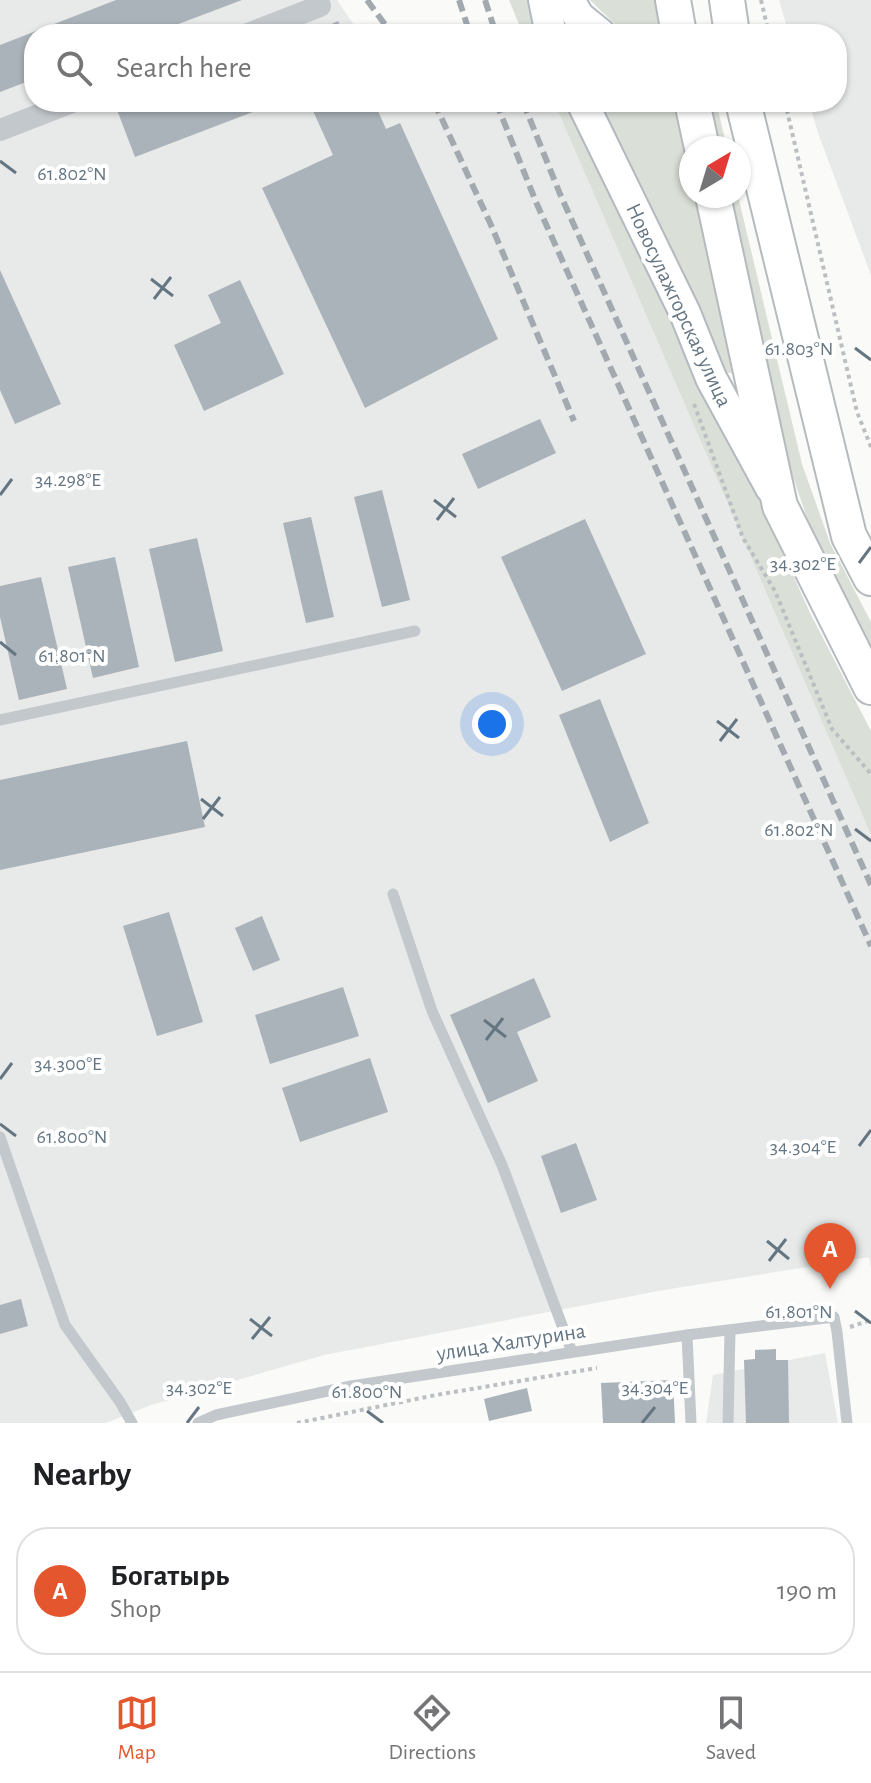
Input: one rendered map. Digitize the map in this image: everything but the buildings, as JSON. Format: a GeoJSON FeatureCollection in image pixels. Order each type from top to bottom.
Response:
{"type":"FeatureCollection","features":[{"type":"Feature","properties":{"kind":"main road"},"geometry":{"type":"LineString","coordinates":[[544,0],[549,24]]}},
{"type":"Feature","properties":{"kind":"main road"},"geometry":{"type":"LineString","coordinates":[[569,0],[579,17],[588,24]]}},
{"type":"Feature","properties":{"kind":"main road"},"geometry":{"type":"LineString","coordinates":[[673,0],[677,24]]}},
{"type":"Feature","properties":{"kind":"main road"},"geometry":{"type":"LineString","coordinates":[[727,0],[731,24]]}},
{"type":"Feature","properties":{"kind":"main road","name":"Новосулажгорская улица"},"geometry":{"type":"LineString","coordinates":[[587,112],[685,313],[711,378],[780,506]]}},
{"type":"Feature","properties":{"kind":"main road"},"geometry":{"type":"LineString","coordinates":[[694,112],[699,136]]}},
{"type":"Feature","properties":{"kind":"main road"},"geometry":{"type":"LineString","coordinates":[[745,112],[849,536],[871,578]]}},
{"type":"Feature","properties":{"kind":"main road"},"geometry":{"type":"LineString","coordinates":[[716,208],[780,506],[871,687]]}},
{"type":"Feature","properties":{"kind":"street"},"geometry":{"type":"LineString","coordinates":[[274,24],[320,6]]}},
{"type":"Feature","properties":{"kind":"street"},"geometry":{"type":"LineString","coordinates":[[0,130],[46,112]]}},
{"type":"Feature","properties":{"kind":"lane"},"geometry":{"type":"LineString","coordinates":[[0,720],[415,631]]}},
{"type":"Feature","properties":{"kind":"lane"},"geometry":{"type":"LineString","coordinates":[[393,894],[432,1011],[502,1165],[572,1352]]}},
{"type":"Feature","properties":{"kind":"lane"},"geometry":{"type":"LineString","coordinates":[[0,1137],[65,1325],[132,1423]]}},
{"type":"Feature","properties":{"kind":"lane","name":"улица Халтурина"},"geometry":{"type":"LineString","coordinates":[[198,1423],[216,1415],[351,1386],[687,1335],[834,1317],[847,1423]]}},
{"type":"Feature","properties":{"kind":"lane"},"geometry":{"type":"LineString","coordinates":[[728,1423],[730,1331]]}},
{"type":"Feature","properties":{"kind":"lane"},"geometry":{"type":"LineString","coordinates":[[687,1335],[691,1423]]}},
{"type":"Feature","properties":{"kind":"path"},"geometry":{"type":"LineString","coordinates":[[761,0],[767,24]]}},
{"type":"Feature","properties":{"kind":"path"},"geometry":{"type":"LineString","coordinates":[[787,112],[857,412],[871,447]]}},
{"type":"Feature","properties":{"kind":"path"},"geometry":{"type":"LineString","coordinates":[[693,403],[743,538],[775,591],[832,729],[871,774]]}},
{"type":"Feature","properties":{"kind":"path"},"geometry":{"type":"LineString","coordinates":[[297,1423],[436,1395],[609,1366]]}},
{"type":"Feature","properties":{"kind":"shaded area"},"geometry":{"type":"Polygon","coordinates":[[[0,0],[337,0],[353,24],[24,24],[24,112],[558,112],[871,835],[871,1268],[869,1257],[664,1290],[324,1355],[151,1405],[106,1423],[0,1423],[0,0]]]}},
{"type":"Feature","properties":{"kind":"shaded area"},"geometry":{"type":"Polygon","coordinates":[[[509,0],[529,0],[537,24],[519,24],[509,0]]]}},
{"type":"Feature","properties":{"kind":"shaded area"},"geometry":{"type":"Polygon","coordinates":[[[590,0],[658,0],[662,24],[615,24],[590,0]]]}},
{"type":"Feature","properties":{"kind":"shaded area"},"geometry":{"type":"Polygon","coordinates":[[[779,0],[871,0],[871,275],[812,112],[847,112],[847,24],[786,24],[779,0]]]}},
{"type":"Feature","properties":{"kind":"shaded area"},"geometry":{"type":"Polygon","coordinates":[[[558,112],[574,112],[737,451],[810,613],[871,731],[871,835],[558,112]]]}},
{"type":"Feature","properties":{"kind":"shaded area"},"geometry":{"type":"Polygon","coordinates":[[[597,112],[680,112],[685,136],[679,136],[679,208],[699,208],[733,373],[717,373],[597,112]]]}},
{"type":"Feature","properties":{"kind":"shaded area"},"geometry":{"type":"Polygon","coordinates":[[[709,112],[718,112],[724,136],[712,136],[709,112]]]}},
{"type":"Feature","properties":{"kind":"shaded area"},"geometry":{"type":"Polygon","coordinates":[[[728,208],[741,208],[802,464],[830,543],[871,622],[871,654],[817,547],[791,471],[728,208]]]}},
{"type":"Feature","properties":{"kind":"shaded area"},"geometry":{"type":"Polygon","coordinates":[[[825,1353],[838,1423],[706,1423],[713,1375],[825,1353]]]}},
{"type":"Feature","properties":{"kind":"railway"},"geometry":{"type":"LineString","coordinates":[[367,0],[385,24]]}},
{"type":"Feature","properties":{"kind":"railway"},"geometry":{"type":"LineString","coordinates":[[459,0],[467,24]]}},
{"type":"Feature","properties":{"kind":"railway"},"geometry":{"type":"LineString","coordinates":[[485,0],[493,24]]}},
{"type":"Feature","properties":{"kind":"railway"},"geometry":{"type":"LineString","coordinates":[[439,112],[491,225],[574,421]]}},
{"type":"Feature","properties":{"kind":"railway"},"geometry":{"type":"LineString","coordinates":[[500,112],[536,202],[871,946]]}},
{"type":"Feature","properties":{"kind":"railway"},"geometry":{"type":"LineString","coordinates":[[527,112],[560,194],[871,885]]}},
{"type":"Feature","properties":{"kind":"place","name":"Богатырь"},"geometry":{"type":"Point","coordinates":[830,1289]}}]}
